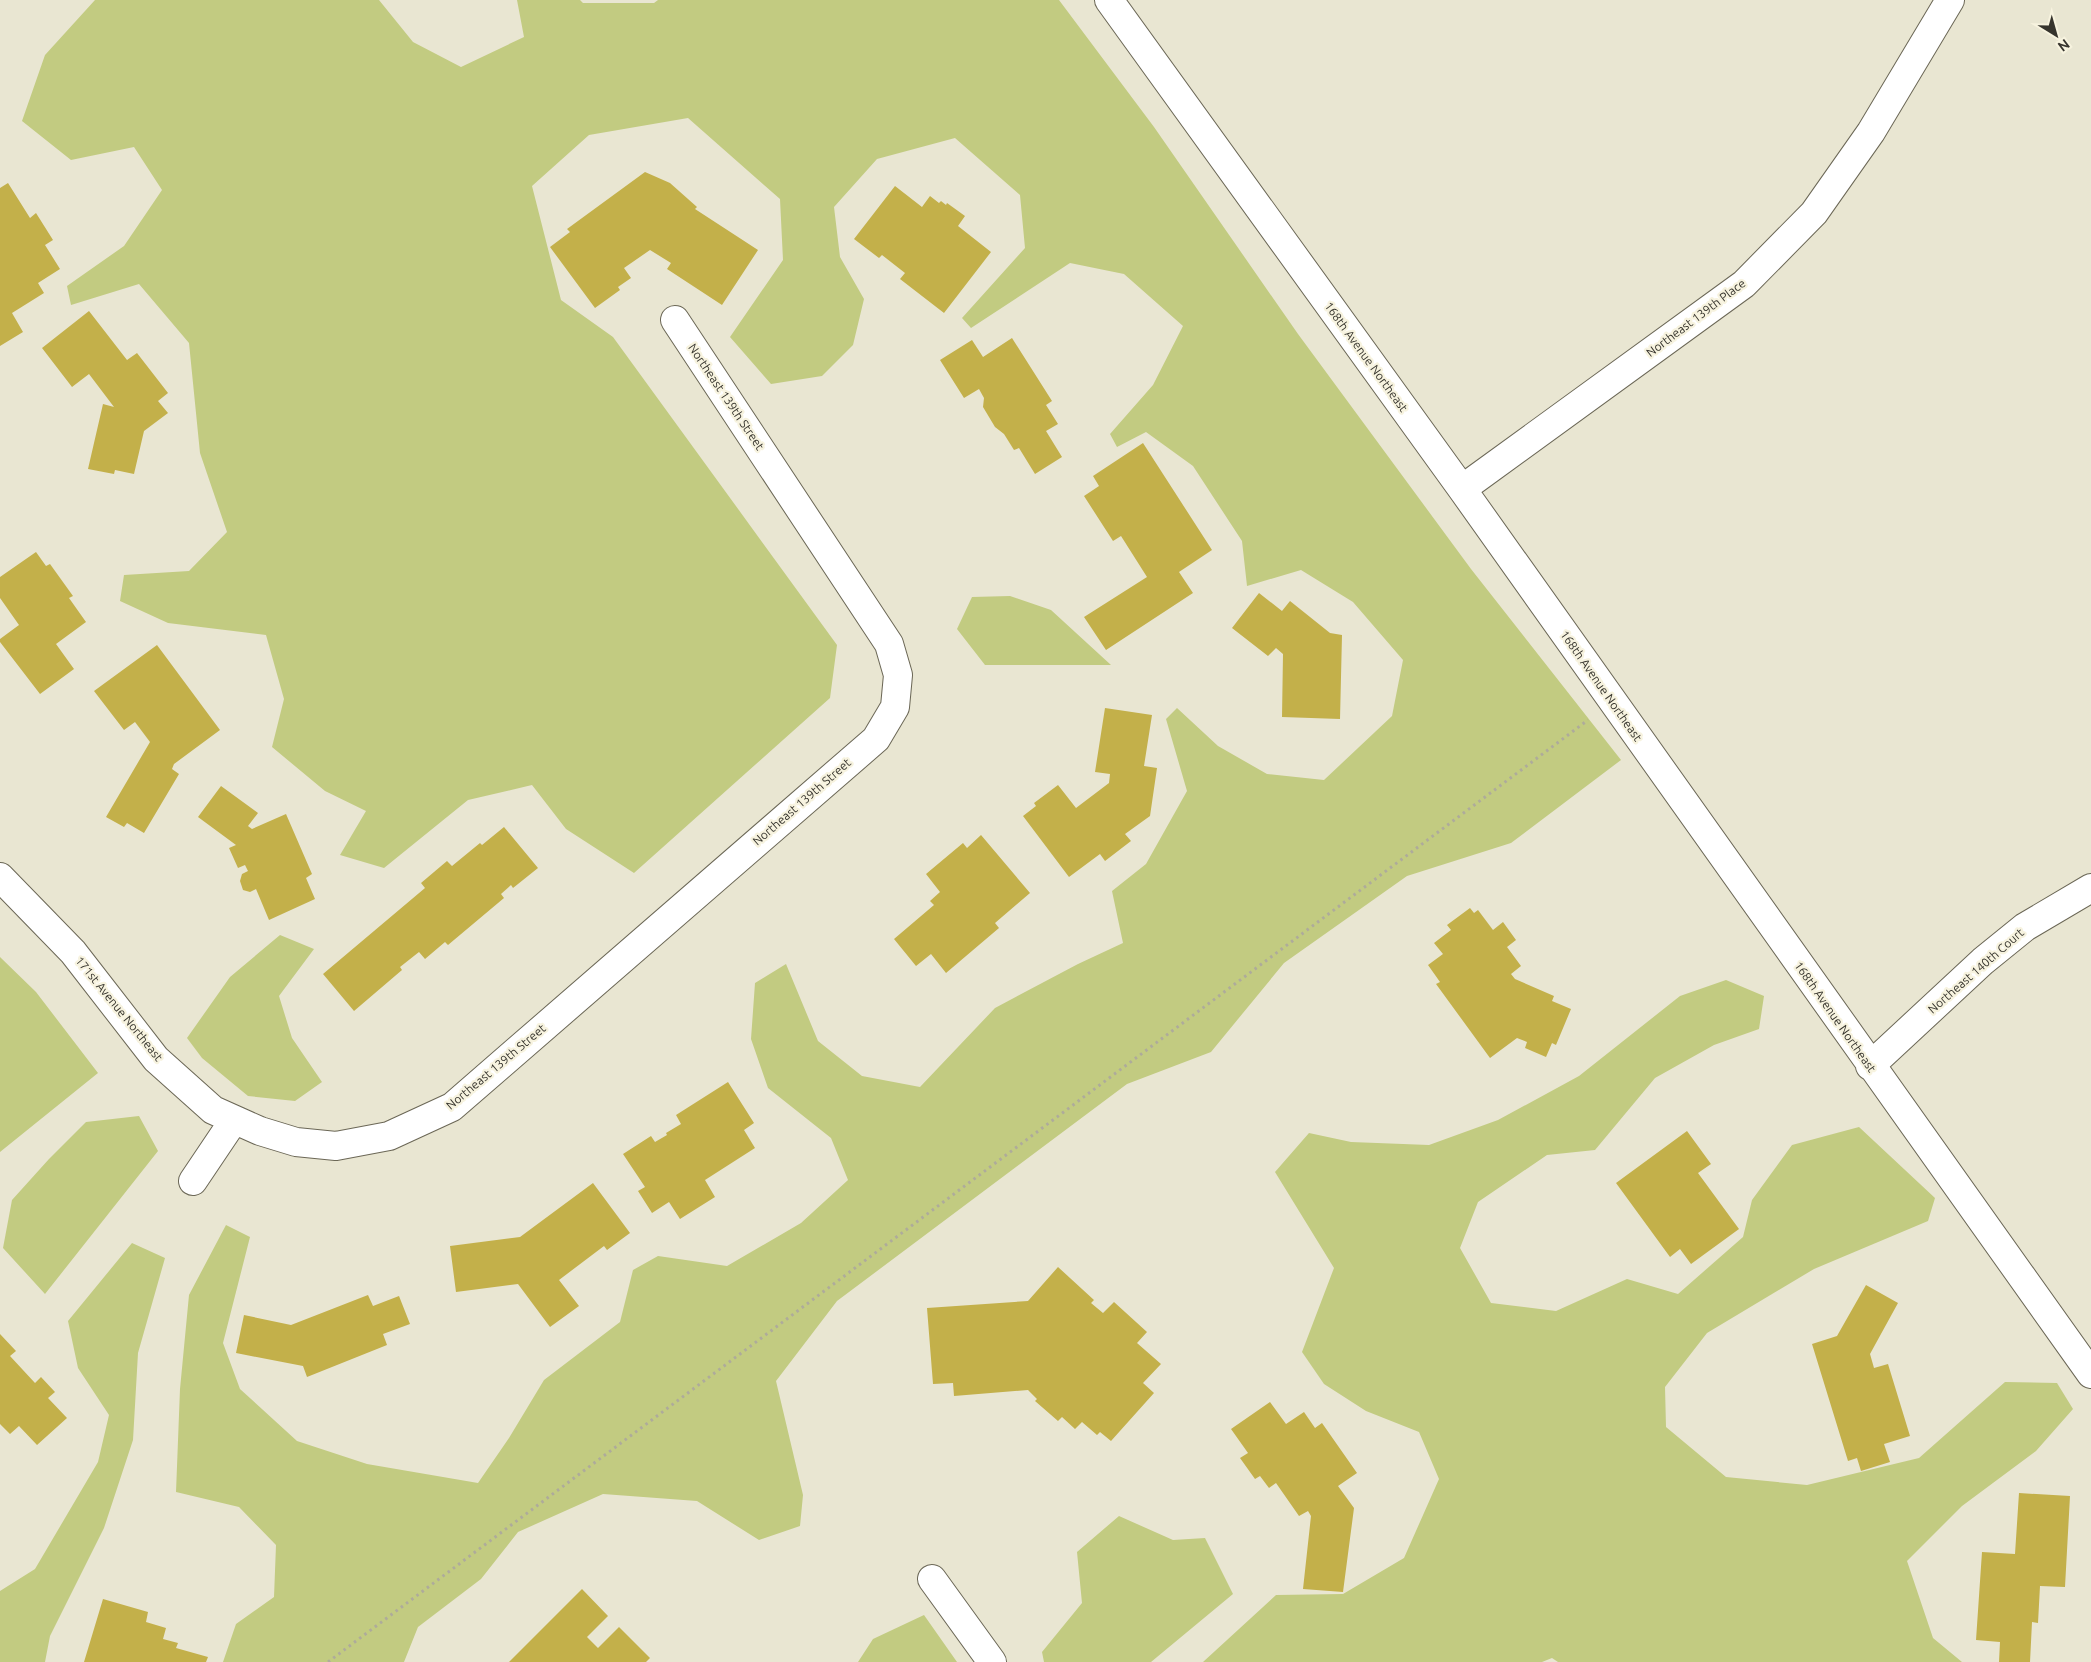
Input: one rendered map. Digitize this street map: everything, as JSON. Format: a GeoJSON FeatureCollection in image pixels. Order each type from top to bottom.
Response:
{"type":"FeatureCollection","features":[{"type":"Feature","properties":{"kind":"street","name":"168th Avenue Northeast"},"geometry":{"type":"LineString","coordinates":[[1109,0],[1462,489],[1870,1066],[2091,1374]]}},
{"type":"Feature","properties":{"kind":"street","name":"Northeast 139th Place"},"geometry":{"type":"LineString","coordinates":[[1462,489],[1744,284],[1814,213],[1870,132],[1950,0]]}},
{"type":"Feature","properties":{"kind":"street","name":"Northeast 139th Street"},"geometry":{"type":"LineString","coordinates":[[336,1146],[389,1136],[452,1107],[876,739],[895,707],[898,675],[889,644],[675,320]]}},
{"type":"Feature","properties":{"kind":"street","name":"171st Avenue Northeast"},"geometry":{"type":"LineString","coordinates":[[0,877],[73,952],[156,1059],[211,1109],[260,1131],[296,1142],[336,1146]]}},
{"type":"Feature","properties":{"kind":"street","name":"Northeast 140th Court"},"geometry":{"type":"LineString","coordinates":[[1870,1066],[1983,961],[2018,933],[2091,888]]}},
{"type":"Feature","properties":{"kind":"street"},"geometry":{"type":"LineString","coordinates":[[193,1181],[234,1120]]}},
{"type":"Feature","properties":{"kind":"street"},"geometry":{"type":"LineString","coordinates":[[932,1579],[992,1662]]}},
{"type":"Feature","properties":{"kind":"path"},"geometry":{"type":"LineString","coordinates":[[328,1662],[1612,702]]}},
{"type":"Feature","properties":{"kind":"green space"},"geometry":{"type":"Polygon","coordinates":[[[95,0],[379,0],[413,42],[461,67],[524,37],[517,0],[580,0],[583,3],[654,3],[658,0],[1059,0],[1154,127],[1298,334],[1471,569],[1621,760],[1511,843],[1407,876],[1284,963],[1211,1052],[1127,1084],[837,1301],[776,1381],[803,1495],[800,1526],[759,1540],[697,1501],[603,1494],[518,1532],[481,1579],[418,1627],[404,1662],[223,1662],[236,1624],[274,1597],[276,1545],[239,1507],[176,1492],[180,1389],[189,1295],[226,1225],[250,1237],[223,1343],[240,1389],[297,1441],[367,1464],[478,1483],[509,1438],[544,1380],[620,1322],[633,1270],[658,1256],[727,1266],[801,1223],[848,1180],[831,1138],[768,1088],[751,1039],[755,983],[786,964],[818,1041],[862,1076],[920,1087],[995,1008],[1078,964],[1123,943],[1112,891],[1146,864],[1187,791],[1166,719],[1177,708],[1218,746],[1267,774],[1324,780],[1392,716],[1403,660],[1353,602],[1301,570],[1247,586],[1242,541],[1193,466],[1146,432],[1117,447],[1110,434],[1153,385],[1183,326],[1124,274],[1070,263],[971,328],[962,318],[1025,248],[1020,195],[955,138],[877,159],[834,207],[840,257],[864,299],[853,345],[822,376],[771,384],[730,337],[783,260],[780,199],[688,118],[589,135],[532,186],[561,300],[613,337],[837,645],[830,698],[634,873],[566,829],[532,785],[468,800],[384,868],[340,855],[366,811],[325,791],[272,747],[284,699],[266,635],[168,623],[120,601],[124,575],[189,571],[227,532],[200,453],[189,343],[139,284],[71,305],[67,286],[124,246],[162,190],[134,147],[71,160],[22,121],[45,55],[95,0]]]}},
{"type":"Feature","properties":{"kind":"green space"},"geometry":{"type":"Polygon","coordinates":[[[1010,596],[1051,610],[1111,665],[985,665],[957,629],[972,597],[1010,596]]]}},
{"type":"Feature","properties":{"kind":"green space"},"geometry":{"type":"Polygon","coordinates":[[[280,935],[314,949],[279,996],[292,1038],[322,1082],[295,1101],[248,1096],[202,1058],[187,1038],[230,977],[280,935]]]}},
{"type":"Feature","properties":{"kind":"green space"},"geometry":{"type":"Polygon","coordinates":[[[0,957],[36,992],[98,1073],[0,1152],[0,957]]]}},
{"type":"Feature","properties":{"kind":"green space"},"geometry":{"type":"Polygon","coordinates":[[[1726,980],[1764,996],[1759,1029],[1714,1045],[1655,1078],[1595,1150],[1547,1155],[1478,1202],[1460,1248],[1491,1303],[1556,1311],[1627,1279],[1678,1294],[1743,1237],[1752,1200],[1792,1145],[1859,1127],[1935,1198],[1928,1221],[1814,1269],[1707,1333],[1665,1387],[1666,1427],[1726,1477],[1807,1485],[1919,1458],[2005,1382],[2057,1383],[2073,1409],[2036,1451],[1962,1506],[1907,1561],[1933,1638],[1962,1662],[1558,1662],[1552,1658],[1542,1662],[1203,1662],[1276,1595],[1343,1594],[1404,1558],[1439,1479],[1419,1432],[1366,1411],[1324,1384],[1302,1352],[1334,1268],[1275,1172],[1309,1133],[1351,1142],[1429,1145],[1498,1120],[1579,1076],[1680,996],[1726,980]]]}},
{"type":"Feature","properties":{"kind":"green space"},"geometry":{"type":"Polygon","coordinates":[[[139,1116],[158,1151],[45,1294],[3,1248],[12,1200],[86,1122],[139,1116]]]}},
{"type":"Feature","properties":{"kind":"green space"},"geometry":{"type":"Polygon","coordinates":[[[132,1243],[165,1258],[138,1353],[133,1440],[104,1528],[50,1636],[45,1662],[0,1662],[0,1591],[35,1569],[98,1462],[109,1415],[78,1368],[68,1321],[132,1243]]]}},
{"type":"Feature","properties":{"kind":"green space"},"geometry":{"type":"Polygon","coordinates":[[[1119,1516],[1173,1540],[1205,1538],[1233,1594],[1151,1662],[1044,1662],[1042,1652],[1082,1603],[1077,1552],[1119,1516]]]}},
{"type":"Feature","properties":{"kind":"green space"},"geometry":{"type":"Polygon","coordinates":[[[924,1615],[957,1662],[858,1662],[873,1639],[924,1615]]]}},
{"type":"Feature","properties":{"kind":"building"},"geometry":{"type":"Polygon","coordinates":[[[645,172],[670,183],[697,207],[695,209],[758,250],[722,305],[667,269],[671,263],[650,250],[624,268],[631,278],[618,287],[620,290],[595,308],[550,247],[570,232],[567,229],[645,172]]]}},
{"type":"Feature","properties":{"kind":"building"},"geometry":{"type":"Polygon","coordinates":[[[8,183],[30,218],[36,213],[53,240],[45,245],[60,269],[38,283],[44,293],[12,313],[23,332],[0,346],[0,188],[8,183]]]}},
{"type":"Feature","properties":{"kind":"building"},"geometry":{"type":"Polygon","coordinates":[[[895,186],[922,207],[930,196],[939,203],[941,201],[946,205],[947,203],[965,216],[958,226],[991,252],[944,313],[900,279],[905,273],[882,255],[879,258],[854,239],[895,186]]]}},
{"type":"Feature","properties":{"kind":"building"},"geometry":{"type":"Polygon","coordinates":[[[89,311],[127,360],[137,353],[168,393],[158,401],[168,413],[144,431],[134,474],[115,470],[114,474],[88,469],[103,404],[114,407],[89,374],[72,387],[42,348],[89,311]]]}},
{"type":"Feature","properties":{"kind":"building"},"geometry":{"type":"Polygon","coordinates":[[[1012,338],[1052,401],[1046,405],[1058,424],[1046,431],[1062,457],[1035,474],[1019,448],[1014,450],[1004,434],[995,427],[983,407],[984,398],[979,389],[964,398],[940,360],[972,340],[983,357],[1012,338]]]}},
{"type":"Feature","properties":{"kind":"building"},"geometry":{"type":"Polygon","coordinates":[[[1143,443],[1212,550],[1179,572],[1193,593],[1106,650],[1084,617],[1147,577],[1121,536],[1113,541],[1084,496],[1099,486],[1093,476],[1143,443]]]}},
{"type":"Feature","properties":{"kind":"building"},"geometry":{"type":"Polygon","coordinates":[[[36,552],[46,566],[50,564],[73,596],[69,598],[86,622],[56,644],[74,669],[40,694],[0,642],[0,639],[19,625],[0,598],[0,577],[36,552]]]}},
{"type":"Feature","properties":{"kind":"building"},"geometry":{"type":"Polygon","coordinates":[[[1259,593],[1282,611],[1290,601],[1330,633],[1342,635],[1340,719],[1282,717],[1283,654],[1276,648],[1268,656],[1232,628],[1259,593]]]}},
{"type":"Feature","properties":{"kind":"building"},"geometry":{"type":"Polygon","coordinates":[[[157,645],[220,730],[174,764],[172,769],[179,774],[144,833],[127,823],[124,827],[106,817],[150,742],[135,722],[124,730],[94,691],[157,645]]]}},
{"type":"Feature","properties":{"kind":"building"},"geometry":{"type":"Polygon","coordinates":[[[1105,708],[1152,715],[1144,766],[1157,768],[1150,816],[1125,834],[1131,841],[1105,861],[1100,854],[1069,877],[1023,816],[1036,806],[1034,803],[1058,785],[1076,808],[1109,783],[1110,774],[1095,772],[1105,708]]]}},
{"type":"Feature","properties":{"kind":"building"},"geometry":{"type":"Polygon","coordinates":[[[221,786],[258,813],[248,826],[252,829],[286,814],[312,874],[306,878],[315,899],[269,920],[256,889],[250,892],[243,890],[240,881],[242,874],[248,871],[245,865],[238,868],[229,848],[236,845],[198,817],[221,786]]]}},
{"type":"Feature","properties":{"kind":"building"},"geometry":{"type":"Polygon","coordinates":[[[504,827],[538,868],[513,888],[511,885],[501,894],[504,898],[448,945],[445,942],[425,959],[419,952],[400,967],[402,970],[354,1011],[323,974],[425,888],[421,883],[447,861],[452,866],[480,843],[482,845],[504,827]]]}},
{"type":"Feature","properties":{"kind":"building"},"geometry":{"type":"Polygon","coordinates":[[[981,835],[1030,893],[995,923],[999,928],[946,973],[931,954],[916,966],[894,939],[934,905],[930,901],[940,892],[926,874],[963,843],[967,848],[981,835]]]}},
{"type":"Feature","properties":{"kind":"building"},"geometry":{"type":"Polygon","coordinates":[[[1470,908],[1474,913],[1478,910],[1493,930],[1503,922],[1516,940],[1507,947],[1521,966],[1511,974],[1515,979],[1554,996],[1552,1001],[1571,1009],[1556,1045],[1552,1043],[1546,1057],[1525,1048],[1527,1042],[1517,1038],[1490,1058],[1436,984],[1440,982],[1428,965],[1443,954],[1434,943],[1451,930],[1447,925],[1470,908]]]}},
{"type":"Feature","properties":{"kind":"building"},"geometry":{"type":"Polygon","coordinates":[[[728,1082],[754,1123],[744,1130],[755,1148],[705,1180],[715,1197],[680,1219],[669,1202],[652,1213],[638,1191],[645,1187],[623,1154],[651,1136],[655,1142],[667,1135],[666,1133],[681,1124],[676,1115],[728,1082]]]}},
{"type":"Feature","properties":{"kind":"building"},"geometry":{"type":"Polygon","coordinates":[[[1687,1131],[1711,1164],[1698,1173],[1739,1229],[1691,1264],[1680,1249],[1670,1257],[1616,1183],[1687,1131]]]}},
{"type":"Feature","properties":{"kind":"building"},"geometry":{"type":"Polygon","coordinates":[[[593,1183],[630,1233],[607,1250],[604,1246],[559,1280],[579,1306],[550,1327],[518,1284],[456,1292],[450,1246],[520,1237],[593,1183]]]}},
{"type":"Feature","properties":{"kind":"building"},"geometry":{"type":"Polygon","coordinates":[[[1058,1267],[1094,1300],[1091,1303],[1103,1313],[1114,1302],[1147,1332],[1137,1343],[1161,1364],[1143,1383],[1154,1393],[1111,1441],[1100,1432],[1097,1435],[1082,1422],[1075,1429],[1062,1417],[1058,1421],[1035,1401],[1037,1399],[1028,1390],[954,1396],[953,1383],[933,1384],[927,1308],[1028,1301],[1058,1267]]]}},
{"type":"Feature","properties":{"kind":"building"},"geometry":{"type":"Polygon","coordinates":[[[1866,1285],[1898,1303],[1870,1354],[1874,1368],[1888,1364],[1910,1436],[1884,1444],[1890,1462],[1861,1471],[1857,1458],[1848,1461],[1812,1344],[1837,1336],[1866,1285]]]}},
{"type":"Feature","properties":{"kind":"building"},"geometry":{"type":"Polygon","coordinates":[[[368,1295],[373,1306],[399,1296],[410,1324],[383,1334],[387,1345],[307,1377],[303,1366],[236,1353],[244,1315],[291,1325],[368,1295]]]}},
{"type":"Feature","properties":{"kind":"building"},"geometry":{"type":"Polygon","coordinates":[[[0,1334],[16,1351],[10,1356],[35,1383],[41,1377],[55,1392],[48,1398],[67,1418],[37,1445],[19,1426],[10,1434],[0,1424],[0,1334]]]}},
{"type":"Feature","properties":{"kind":"building"},"geometry":{"type":"Polygon","coordinates":[[[1270,1402],[1286,1424],[1304,1412],[1315,1428],[1322,1423],[1357,1473],[1338,1486],[1354,1508],[1343,1592],[1303,1589],[1311,1516],[1308,1511],[1299,1516],[1276,1483],[1269,1488],[1260,1476],[1255,1479],[1240,1458],[1248,1453],[1231,1429],[1270,1402]]]}},
{"type":"Feature","properties":{"kind":"building"},"geometry":{"type":"Polygon","coordinates":[[[2019,1493],[2070,1496],[2065,1587],[2040,1586],[2038,1623],[2032,1622],[2030,1662],[1999,1662],[2000,1642],[1976,1640],[1982,1552],[2015,1554],[2019,1493]]]}},
{"type":"Feature","properties":{"kind":"building"},"geometry":{"type":"Polygon","coordinates":[[[582,1589],[608,1616],[587,1637],[598,1648],[619,1627],[650,1658],[646,1662],[509,1662],[582,1589]]]}},
{"type":"Feature","properties":{"kind":"building"},"geometry":{"type":"Polygon","coordinates":[[[103,1599],[148,1612],[146,1622],[166,1628],[163,1639],[178,1643],[176,1648],[208,1657],[206,1662],[84,1662],[103,1599]]]}}]}
